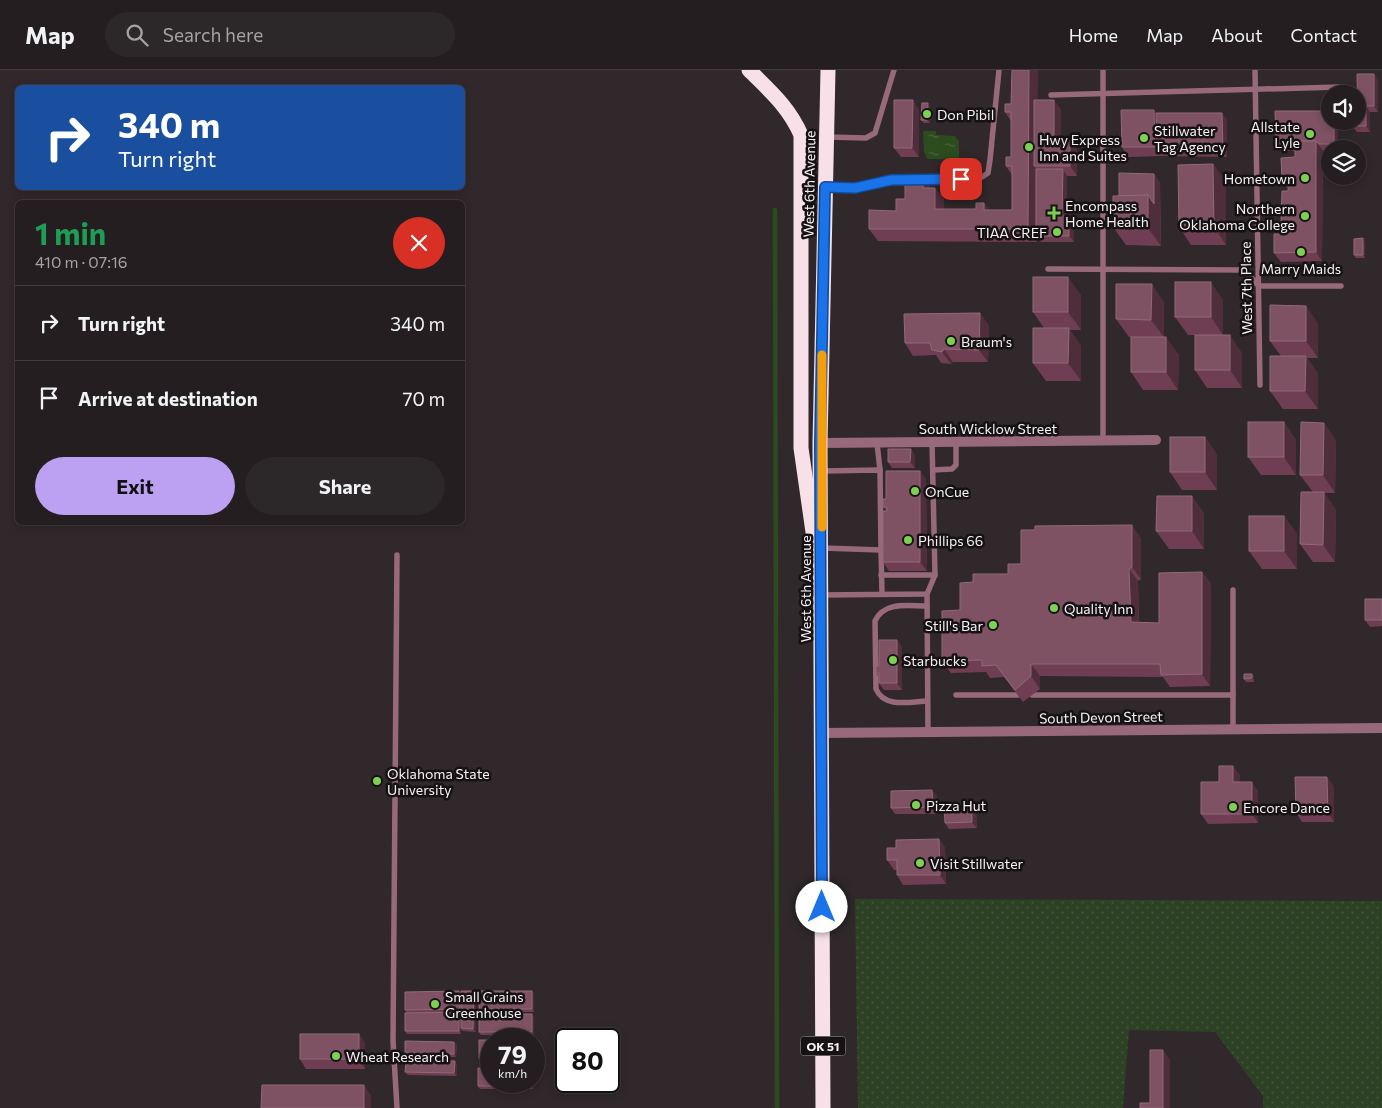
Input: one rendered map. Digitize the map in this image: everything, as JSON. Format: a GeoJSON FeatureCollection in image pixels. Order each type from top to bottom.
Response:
{"type":"FeatureCollection","features":[{"type":"Feature","properties":{"kind":"highway"},"geometry":{"type":"LineString","coordinates":[[749,70],[782,101],[793,116],[801,135],[801,448],[821,595]]}},
{"type":"Feature","properties":{"kind":"highway","name":"West 6th Avenue"},"geometry":{"type":"LineString","coordinates":[[823,1108],[822,548],[820,443],[828,70]]}},
{"type":"Feature","properties":{"kind":"street","name":"South Wicklow Street"},"geometry":{"type":"LineString","coordinates":[[820,443],[1156,440]]}},
{"type":"Feature","properties":{"kind":"street","name":"South Devon Street"},"geometry":{"type":"LineString","coordinates":[[821,733],[1382,728]]}},
{"type":"Feature","properties":{"kind":"lane"},"geometry":{"type":"LineString","coordinates":[[826,137],[866,138],[875,133],[894,70]]}},
{"type":"Feature","properties":{"kind":"lane"},"geometry":{"type":"LineString","coordinates":[[825,187],[855,188],[891,180],[978,179],[988,172],[999,70]]}},
{"type":"Feature","properties":{"kind":"lane"},"geometry":{"type":"LineString","coordinates":[[1104,70],[1102,270],[1104,441]]}},
{"type":"Feature","properties":{"kind":"lane","name":"West 7th Place"},"geometry":{"type":"LineString","coordinates":[[1255,70],[1260,385]]}},
{"type":"Feature","properties":{"kind":"lane"},"geometry":{"type":"LineString","coordinates":[[1051,95],[1321,88]]}},
{"type":"Feature","properties":{"kind":"lane"},"geometry":{"type":"LineString","coordinates":[[1048,269],[1244,270],[1258,286],[1341,286]]}},
{"type":"Feature","properties":{"kind":"lane"},"geometry":{"type":"LineString","coordinates":[[928,732],[927,594],[936,575],[932,442]]}},
{"type":"Feature","properties":{"kind":"lane"},"geometry":{"type":"LineString","coordinates":[[933,470],[952,469],[956,465],[956,442]]}},
{"type":"Feature","properties":{"kind":"lane"},"geometry":{"type":"LineString","coordinates":[[877,443],[880,470],[882,594]]}},
{"type":"Feature","properties":{"kind":"lane"},"geometry":{"type":"LineString","coordinates":[[821,472],[880,470]]}},
{"type":"Feature","properties":{"kind":"lane"},"geometry":{"type":"LineString","coordinates":[[881,530],[889,530]]}},
{"type":"Feature","properties":{"kind":"lane"},"geometry":{"type":"LineString","coordinates":[[927,530],[934,530]]}},
{"type":"Feature","properties":{"kind":"lane"},"geometry":{"type":"LineString","coordinates":[[822,548],[889,550]]}},
{"type":"Feature","properties":{"kind":"lane"},"geometry":{"type":"LineString","coordinates":[[927,550],[935,551]]}},
{"type":"Feature","properties":{"kind":"lane"},"geometry":{"type":"LineString","coordinates":[[397,555],[393,1040],[397,1108]]}},
{"type":"Feature","properties":{"kind":"lane"},"geometry":{"type":"LineString","coordinates":[[881,575],[936,575]]}},
{"type":"Feature","properties":{"kind":"lane"},"geometry":{"type":"LineString","coordinates":[[1232,590],[1233,729]]}},
{"type":"Feature","properties":{"kind":"lane"},"geometry":{"type":"LineString","coordinates":[[821,595],[927,594]]}},
{"type":"Feature","properties":{"kind":"lane"},"geometry":{"type":"LineString","coordinates":[[927,606],[885,609],[879,613],[875,621],[876,689],[879,697],[886,702],[927,702]]}},
{"type":"Feature","properties":{"kind":"lane"},"geometry":{"type":"LineString","coordinates":[[956,695],[1018,695]]}},
{"type":"Feature","properties":{"kind":"lane"},"geometry":{"type":"LineString","coordinates":[[1032,695],[1233,695]]}},
{"type":"Feature","properties":{"kind":"shaded area"},"geometry":{"type":"Polygon","coordinates":[[[855,899],[1382,901],[1382,1108],[1263,1108],[1263,1096],[1215,1032],[1129,1030],[1123,1108],[858,1108],[855,899]]]}},
{"type":"Feature","properties":{"kind":"water"},"geometry":{"type":"Polygon","coordinates":[[[923,131],[936,131],[936,135],[955,136],[959,141],[959,159],[927,159],[924,152],[923,131]]]}},
{"type":"Feature","properties":{"kind":"building"},"geometry":{"type":"Polygon","coordinates":[[[1012,70],[1029,70],[1028,229],[869,229],[869,210],[896,211],[896,199],[905,199],[905,177],[923,177],[923,188],[935,188],[935,209],[976,209],[976,203],[984,203],[984,210],[1012,210],[1012,166],[1006,166],[1006,157],[1011,157],[1011,112],[1005,112],[1005,104],[1011,104],[1012,70]]]}},
{"type":"Feature","properties":{"kind":"building"},"geometry":{"type":"Polygon","coordinates":[[[1357,74],[1374,74],[1374,106],[1366,106],[1366,85],[1357,85],[1357,74]]]}},
{"type":"Feature","properties":{"kind":"building"},"geometry":{"type":"Polygon","coordinates":[[[894,100],[913,100],[912,148],[894,148],[894,100]]]}},
{"type":"Feature","properties":{"kind":"building"},"geometry":{"type":"Polygon","coordinates":[[[1034,100],[1054,100],[1054,140],[1070,140],[1070,166],[1034,166],[1034,100]]]}},
{"type":"Feature","properties":{"kind":"building"},"geometry":{"type":"Polygon","coordinates":[[[922,103],[928,103],[927,120],[921,120],[922,103]]]}},
{"type":"Feature","properties":{"kind":"building","name":"Stillwater Tag Agency"},"geometry":{"type":"Polygon","coordinates":[[[1121,110],[1154,110],[1155,147],[1122,147],[1121,110]]]}},
{"type":"Feature","properties":{"kind":"building"},"geometry":{"type":"Polygon","coordinates":[[[1275,111],[1321,111],[1321,130],[1334,130],[1334,140],[1321,140],[1321,144],[1316,141],[1295,141],[1295,144],[1276,144],[1275,111]]]}},
{"type":"Feature","properties":{"kind":"building"},"geometry":{"type":"Polygon","coordinates":[[[1156,113],[1222,113],[1223,151],[1157,150],[1156,113]]]}},
{"type":"Feature","properties":{"kind":"building"},"geometry":{"type":"Polygon","coordinates":[[[1295,141],[1316,141],[1316,252],[1274,253],[1274,234],[1288,234],[1288,223],[1281,222],[1282,191],[1288,191],[1289,179],[1282,180],[1281,158],[1295,157],[1295,141]]]}},
{"type":"Feature","properties":{"kind":"building"},"geometry":{"type":"Polygon","coordinates":[[[1213,164],[1214,227],[1179,227],[1178,165],[1213,164]]]}},
{"type":"Feature","properties":{"kind":"building"},"geometry":{"type":"Polygon","coordinates":[[[1036,169],[1063,169],[1062,216],[1069,216],[1069,236],[1036,236],[1036,169]]]}},
{"type":"Feature","properties":{"kind":"building"},"geometry":{"type":"Polygon","coordinates":[[[1119,173],[1154,174],[1154,204],[1148,195],[1119,196],[1119,173]]]}},
{"type":"Feature","properties":{"kind":"building"},"geometry":{"type":"Polygon","coordinates":[[[1148,195],[1148,228],[1113,227],[1113,196],[1148,195]]]}},
{"type":"Feature","properties":{"kind":"building"},"geometry":{"type":"Polygon","coordinates":[[[1363,238],[1363,255],[1354,255],[1354,239],[1363,238]]]}},
{"type":"Feature","properties":{"kind":"building"},"geometry":{"type":"Polygon","coordinates":[[[1033,277],[1068,277],[1068,312],[1033,312],[1033,277]]]}},
{"type":"Feature","properties":{"kind":"building"},"geometry":{"type":"Polygon","coordinates":[[[1175,282],[1211,282],[1211,317],[1175,317],[1175,282]]]}},
{"type":"Feature","properties":{"kind":"building"},"geometry":{"type":"Polygon","coordinates":[[[1116,284],[1152,284],[1151,320],[1116,319],[1116,284]]]}},
{"type":"Feature","properties":{"kind":"building"},"geometry":{"type":"Polygon","coordinates":[[[1270,305],[1306,306],[1306,341],[1270,341],[1270,305]]]}},
{"type":"Feature","properties":{"kind":"building"},"geometry":{"type":"Polygon","coordinates":[[[980,313],[979,350],[944,349],[942,352],[932,350],[930,343],[905,343],[904,314],[980,313]]]}},
{"type":"Feature","properties":{"kind":"building"},"geometry":{"type":"Polygon","coordinates":[[[1033,328],[1069,328],[1068,363],[1033,363],[1033,328]]]}},
{"type":"Feature","properties":{"kind":"building"},"geometry":{"type":"Polygon","coordinates":[[[1195,335],[1230,335],[1230,370],[1195,370],[1195,335]]]}},
{"type":"Feature","properties":{"kind":"building"},"geometry":{"type":"Polygon","coordinates":[[[1131,337],[1166,337],[1166,372],[1131,372],[1131,337]]]}},
{"type":"Feature","properties":{"kind":"building"},"geometry":{"type":"Polygon","coordinates":[[[1270,356],[1306,356],[1305,391],[1270,391],[1270,356]]]}},
{"type":"Feature","properties":{"kind":"building"},"geometry":{"type":"Polygon","coordinates":[[[1248,422],[1284,422],[1284,457],[1248,457],[1248,422]]]}},
{"type":"Feature","properties":{"kind":"building"},"geometry":{"type":"Polygon","coordinates":[[[1301,422],[1324,423],[1323,475],[1300,475],[1301,422]]]}},
{"type":"Feature","properties":{"kind":"building"},"geometry":{"type":"Polygon","coordinates":[[[1170,437],[1205,437],[1205,472],[1170,472],[1170,437]]]}},
{"type":"Feature","properties":{"kind":"building"},"geometry":{"type":"Polygon","coordinates":[[[888,449],[911,449],[910,462],[888,462],[888,449]]]}},
{"type":"Feature","properties":{"kind":"building"},"geometry":{"type":"Polygon","coordinates":[[[886,471],[920,471],[920,562],[883,562],[883,511],[887,511],[887,507],[883,507],[883,499],[886,499],[886,471]]]}},
{"type":"Feature","properties":{"kind":"building"},"geometry":{"type":"Polygon","coordinates":[[[1301,492],[1324,492],[1323,545],[1300,544],[1301,492]]]}},
{"type":"Feature","properties":{"kind":"building"},"geometry":{"type":"Polygon","coordinates":[[[1157,496],[1192,496],[1192,531],[1156,531],[1157,496]]]}},
{"type":"Feature","properties":{"kind":"building"},"geometry":{"type":"Polygon","coordinates":[[[1249,516],[1284,516],[1284,551],[1249,551],[1249,516]]]}},
{"type":"Feature","properties":{"kind":"building","name":"Quality Inn"},"geometry":{"type":"Polygon","coordinates":[[[1132,525],[1132,567],[1129,569],[1131,622],[1159,623],[1159,573],[1202,572],[1202,674],[1161,675],[1160,664],[1031,664],[1031,676],[1015,690],[996,665],[982,666],[982,660],[942,661],[942,611],[960,610],[960,583],[973,582],[973,574],[1008,574],[1008,564],[1021,564],[1021,530],[1035,530],[1035,526],[1132,525]]]}},
{"type":"Feature","properties":{"kind":"building"},"geometry":{"type":"Polygon","coordinates":[[[1365,599],[1382,599],[1382,620],[1365,620],[1365,599]]]}},
{"type":"Feature","properties":{"kind":"building","name":"Starbucks"},"geometry":{"type":"Polygon","coordinates":[[[879,640],[897,640],[897,683],[879,683],[879,673],[876,673],[876,666],[879,666],[879,640]]]}},
{"type":"Feature","properties":{"kind":"building"},"geometry":{"type":"Polygon","coordinates":[[[1244,674],[1252,674],[1252,678],[1244,679],[1244,674]]]}},
{"type":"Feature","properties":{"kind":"building","name":"Encore Dance"},"geometry":{"type":"Polygon","coordinates":[[[1219,766],[1233,766],[1233,782],[1252,782],[1252,814],[1201,814],[1201,782],[1219,782],[1219,766]]]}},
{"type":"Feature","properties":{"kind":"building"},"geometry":{"type":"Polygon","coordinates":[[[1295,777],[1327,777],[1328,813],[1296,813],[1295,777]]]}},
{"type":"Feature","properties":{"kind":"building"},"geometry":{"type":"Polygon","coordinates":[[[932,790],[933,807],[891,808],[891,791],[932,790]]]}},
{"type":"Feature","properties":{"kind":"building"},"geometry":{"type":"Polygon","coordinates":[[[944,805],[972,805],[972,822],[945,823],[944,805]]]}},
{"type":"Feature","properties":{"kind":"building","name":"Visit Stillwater"},"geometry":{"type":"Polygon","coordinates":[[[939,839],[940,875],[897,875],[897,860],[887,860],[887,848],[896,848],[896,840],[939,839]]]}},
{"type":"Feature","properties":{"kind":"building","name":"Small Grains Greenhouse"},"geometry":{"type":"Polygon","coordinates":[[[459,991],[460,1009],[405,1010],[405,992],[459,991]]]}},
{"type":"Feature","properties":{"kind":"building","name":"Small Grains Greenhouse"},"geometry":{"type":"Polygon","coordinates":[[[461,991],[474,991],[473,1029],[461,1028],[461,991]]]}},
{"type":"Feature","properties":{"kind":"building","name":"Small Grains Greenhouse"},"geometry":{"type":"Polygon","coordinates":[[[479,991],[532,991],[532,1009],[479,1009],[479,991]]]}},
{"type":"Feature","properties":{"kind":"building","name":"Small Grains Greenhouse"},"geometry":{"type":"Polygon","coordinates":[[[459,1012],[459,1031],[405,1031],[405,1013],[459,1012]]]}},
{"type":"Feature","properties":{"kind":"building"},"geometry":{"type":"Polygon","coordinates":[[[479,1014],[532,1014],[532,1028],[480,1028],[479,1032],[479,1014]]]}},
{"type":"Feature","properties":{"kind":"building"},"geometry":{"type":"Polygon","coordinates":[[[300,1034],[359,1034],[359,1059],[300,1059],[300,1034]]]}},
{"type":"Feature","properties":{"kind":"building"},"geometry":{"type":"Polygon","coordinates":[[[479,1040],[480,1040],[480,1058],[479,1040]]]}},
{"type":"Feature","properties":{"kind":"building","name":"Small Grains Greenhouse"},"geometry":{"type":"Polygon","coordinates":[[[405,1041],[454,1042],[454,1054],[405,1053],[405,1041]]]}},
{"type":"Feature","properties":{"kind":"building"},"geometry":{"type":"Polygon","coordinates":[[[1150,1050],[1163,1050],[1163,1108],[1140,1108],[1140,1103],[1150,1103],[1150,1050]]]}},
{"type":"Feature","properties":{"kind":"building"},"geometry":{"type":"Polygon","coordinates":[[[406,1060],[455,1061],[454,1073],[405,1072],[406,1060]]]}},
{"type":"Feature","properties":{"kind":"building"},"geometry":{"type":"Polygon","coordinates":[[[478,1068],[480,1068],[480,1086],[478,1086],[478,1068]]]}},
{"type":"Feature","properties":{"kind":"building"},"geometry":{"type":"Polygon","coordinates":[[[262,1085],[364,1085],[364,1108],[261,1108],[262,1085]]]}},
{"type":"Feature","properties":{"kind":"waterway"},"geometry":{"type":"LineString","coordinates":[[775,210],[777,1108]]}},
{"type":"Feature","properties":{"kind":"slow traffic"},"geometry":{"type":"LineString","coordinates":[[822,355],[820,443],[822,527]]}},
{"type":"Feature","properties":{"kind":"place","name":"Don Pibil"},"geometry":{"type":"Point","coordinates":[927,114]}},
{"type":"Feature","properties":{"kind":"place","name":"Allstate Lyle"},"geometry":{"type":"Point","coordinates":[1310,134]}},
{"type":"Feature","properties":{"kind":"place","name":"Stillwater Tag Agency"},"geometry":{"type":"Point","coordinates":[1144,138]}},
{"type":"Feature","properties":{"kind":"place","name":"Hwy Express Inn and Suites"},"geometry":{"type":"Point","coordinates":[1029,147]}},
{"type":"Feature","properties":{"kind":"place","name":"Hometown"},"geometry":{"type":"Point","coordinates":[1305,178]}},
{"type":"Feature","properties":{"kind":"place","name":"Encompass Home Health"},"geometry":{"type":"Point","coordinates":[1054,213]}},
{"type":"Feature","properties":{"kind":"place","name":"Northern Oklahoma College"},"geometry":{"type":"Point","coordinates":[1305,216]}},
{"type":"Feature","properties":{"kind":"place","name":"TIAA CREF"},"geometry":{"type":"Point","coordinates":[1057,232]}},
{"type":"Feature","properties":{"kind":"place","name":"Marry Maids"},"geometry":{"type":"Point","coordinates":[1301,252]}},
{"type":"Feature","properties":{"kind":"place","name":"Braum's"},"geometry":{"type":"Point","coordinates":[951,341]}},
{"type":"Feature","properties":{"kind":"place","name":"OnCue"},"geometry":{"type":"Point","coordinates":[915,491]}},
{"type":"Feature","properties":{"kind":"place","name":"Phillips 66"},"geometry":{"type":"Point","coordinates":[908,540]}},
{"type":"Feature","properties":{"kind":"place","name":"Quality Inn"},"geometry":{"type":"Point","coordinates":[1054,608]}},
{"type":"Feature","properties":{"kind":"place","name":"Still's Bar"},"geometry":{"type":"Point","coordinates":[993,625]}},
{"type":"Feature","properties":{"kind":"place","name":"Starbucks"},"geometry":{"type":"Point","coordinates":[893,660]}},
{"type":"Feature","properties":{"kind":"place","name":"Oklahoma State University"},"geometry":{"type":"Point","coordinates":[377,781]}},
{"type":"Feature","properties":{"kind":"place","name":"Pizza Hut"},"geometry":{"type":"Point","coordinates":[916,805]}},
{"type":"Feature","properties":{"kind":"place","name":"Encore Dance"},"geometry":{"type":"Point","coordinates":[1233,807]}},
{"type":"Feature","properties":{"kind":"place","name":"Visit Stillwater"},"geometry":{"type":"Point","coordinates":[920,863]}},
{"type":"Feature","properties":{"kind":"place","name":"Small Grains Greenhouse"},"geometry":{"type":"Point","coordinates":[435,1004]}},
{"type":"Feature","properties":{"kind":"place","name":"Wheat Research"},"geometry":{"type":"Point","coordinates":[336,1056]}},
{"type":"Feature","properties":{"kind":"route"},"geometry":{"type":"LineString","coordinates":[[822,907],[822,548],[820,443],[825,187],[855,188],[891,180],[961,179]]}}]}
